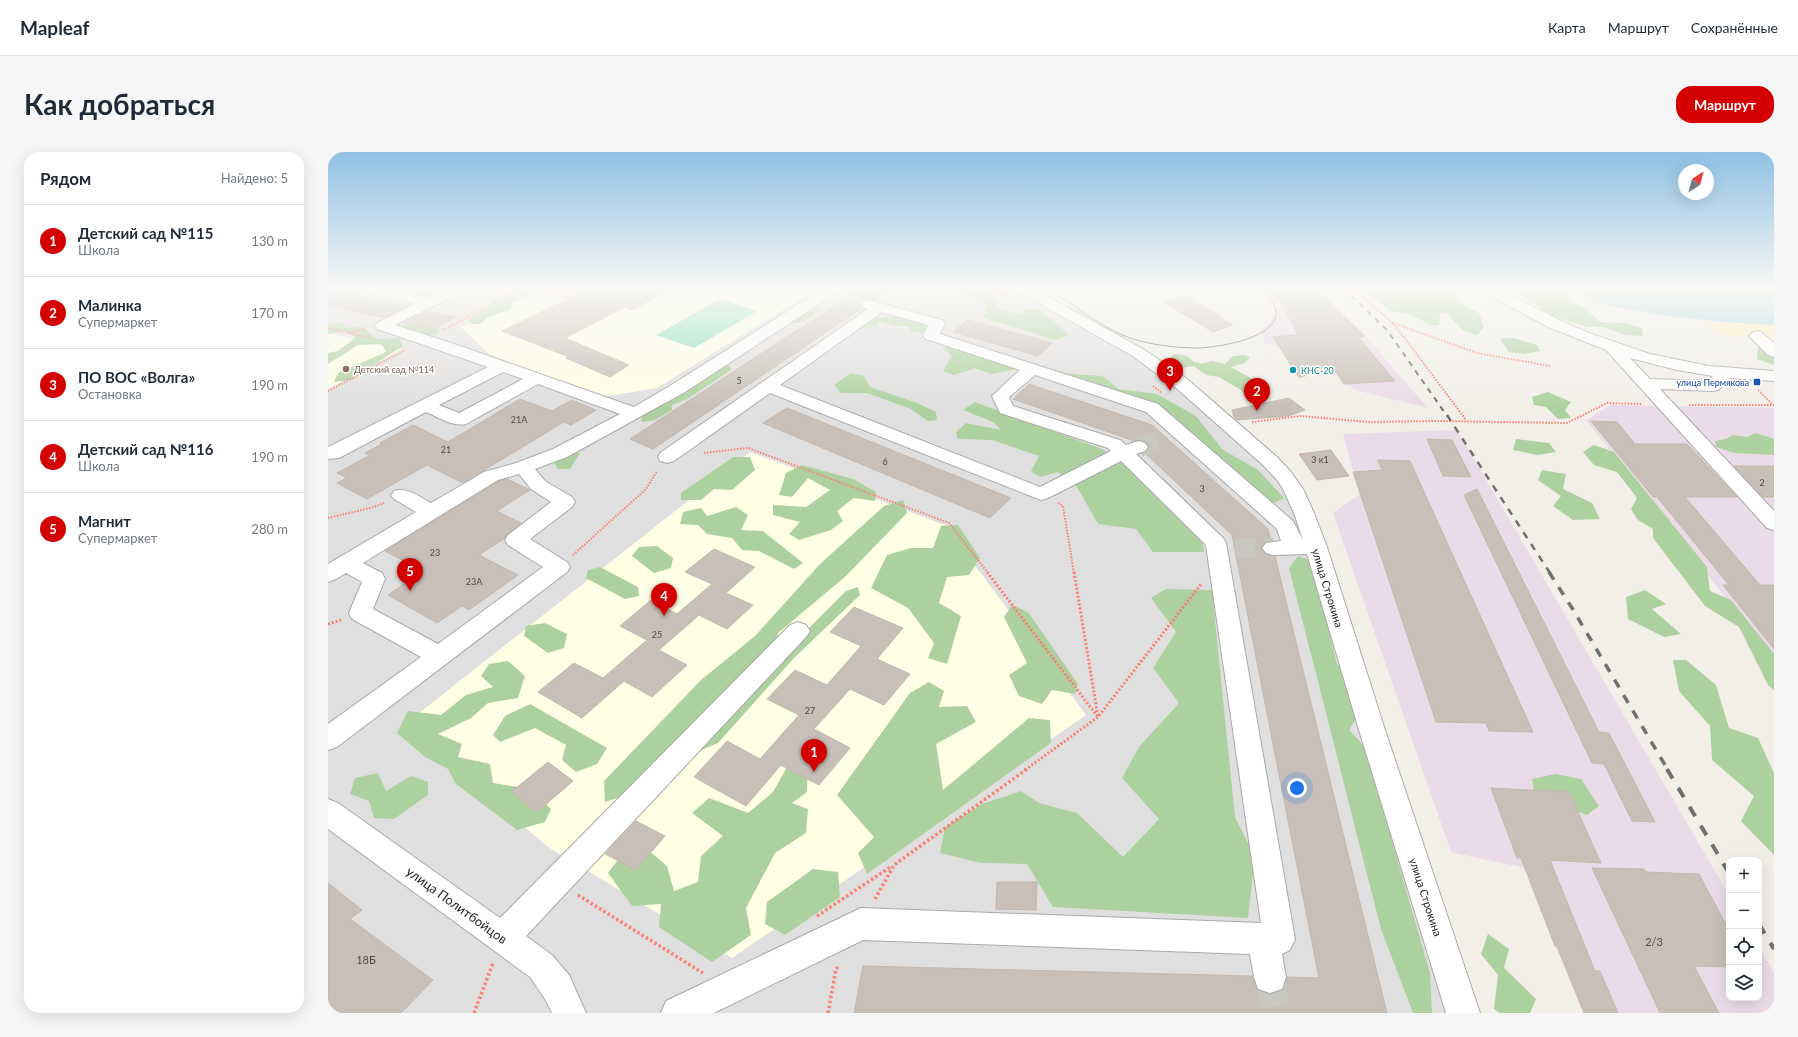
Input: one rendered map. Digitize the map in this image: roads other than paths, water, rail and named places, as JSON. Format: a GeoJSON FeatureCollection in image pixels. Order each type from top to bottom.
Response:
{"type":"FeatureCollection","features":[{"type":"Feature","properties":{"kind":"street"},"geometry":{"type":"LineString","coordinates":[[389,328],[426,339],[634,413]]}},
{"type":"Feature","properties":{"kind":"street"},"geometry":{"type":"LineString","coordinates":[[337,568],[490,476],[523,467],[560,453],[634,413],[679,388],[772,328]]}},
{"type":"Feature","properties":{"kind":"street"},"geometry":{"type":"LineString","coordinates":[[667,457],[768,386],[845,328]]}},
{"type":"Feature","properties":{"kind":"street"},"geometry":{"type":"LineString","coordinates":[[934,328],[931,336],[1152,408],[1173,435],[1286,526],[1294,547]]}},
{"type":"Feature","properties":{"kind":"street","name":"улица Строкина"},"geometry":{"type":"LineString","coordinates":[[1094,328],[1137,352],[1180,382],[1270,461],[1290,485],[1304,512],[1294,547],[1372,730],[1463,1013]]}},
{"type":"Feature","properties":{"kind":"street"},"geometry":{"type":"LineString","coordinates":[[1567,328],[1611,347],[1641,356],[1725,374],[1774,376]]}},
{"type":"Feature","properties":{"kind":"street"},"geometry":{"type":"LineString","coordinates":[[1757,336],[1774,352]]}},
{"type":"Feature","properties":{"kind":"street"},"geometry":{"type":"LineString","coordinates":[[1611,347],[1774,523]]}},
{"type":"Feature","properties":{"kind":"street"},"geometry":{"type":"LineString","coordinates":[[328,453],[332,454],[502,366]]}},
{"type":"Feature","properties":{"kind":"street"},"geometry":{"type":"LineString","coordinates":[[678,1013],[861,924],[1279,939],[1224,558],[1216,543],[1130,450],[1006,409],[1000,396],[1032,369]]}},
{"type":"Feature","properties":{"kind":"street"},"geometry":{"type":"LineString","coordinates":[[1646,384],[1712,386],[1725,374]]}},
{"type":"Feature","properties":{"kind":"street"},"geometry":{"type":"LineString","coordinates":[[426,406],[460,420],[538,378]]}},
{"type":"Feature","properties":{"kind":"street"},"geometry":{"type":"LineString","coordinates":[[768,386],[1042,494],[1130,450]]}},
{"type":"Feature","properties":{"kind":"street"},"geometry":{"type":"LineString","coordinates":[[328,739],[559,567],[515,540],[565,502],[538,485],[523,467]]}},
{"type":"Feature","properties":{"kind":"street"},"geometry":{"type":"LineString","coordinates":[[401,495],[431,512]]}},
{"type":"Feature","properties":{"kind":"street"},"geometry":{"type":"LineString","coordinates":[[337,568],[374,579],[360,613],[440,656]]}},
{"type":"Feature","properties":{"kind":"street"},"geometry":{"type":"LineString","coordinates":[[502,938],[798,631]]}},
{"type":"Feature","properties":{"kind":"street","name":"улица Политбойцов"},"geometry":{"type":"LineString","coordinates":[[328,812],[541,966],[557,987],[569,1013]]}},
{"type":"Feature","properties":{"kind":"street"},"geometry":{"type":"LineString","coordinates":[[1263,938],[1270,977]]}},
{"type":"Feature","properties":{"kind":"tunnel"},"geometry":{"type":"LineString","coordinates":[[1139,447],[1166,438]]}},
{"type":"Feature","properties":{"kind":"tunnel"},"geometry":{"type":"LineString","coordinates":[[1235,548],[1273,548]]}},
{"type":"Feature","properties":{"kind":"tunnel"},"geometry":{"type":"LineString","coordinates":[[1270,977],[1276,1013]]}},
{"type":"Feature","properties":{"kind":"tram line"},"geometry":{"type":"LineString","coordinates":[[1109,328],[1127,337],[1140,341],[1178,347],[1200,348],[1220,346],[1247,339],[1268,328]]}},
{"type":"Feature","properties":{"kind":"railway"},"geometry":{"type":"LineString","coordinates":[[1385,328],[1447,416]]}},
{"type":"Feature","properties":{"kind":"railway"},"geometry":{"type":"LineString","coordinates":[[1447,415],[1550,573]]}},
{"type":"Feature","properties":{"kind":"railway"},"geometry":{"type":"LineString","coordinates":[[1549,572],[1668,770]]}},
{"type":"Feature","properties":{"kind":"railway"},"geometry":{"type":"LineString","coordinates":[[1667,769],[1726,868]]}},
{"type":"Feature","properties":{"kind":"railway"},"geometry":{"type":"LineString","coordinates":[[1762,929],[1774,949]]}},
{"type":"Feature","properties":{"kind":"place","name":"Детский сад №114"},"geometry":{"type":"Point","coordinates":[346,369]}},
{"type":"Feature","properties":{"kind":"place","name":"КНС-20"},"geometry":{"type":"Point","coordinates":[1293,370]}},
{"type":"Feature","properties":{"kind":"place","name":"улица Пермякова"},"geometry":{"type":"Point","coordinates":[1757,382]}},
{"type":"Feature","properties":{"kind":"place","name":"ПО ВОС «Волга»"},"geometry":{"type":"Point","coordinates":[1170,391]}},
{"type":"Feature","properties":{"kind":"place","name":"Малинка"},"geometry":{"type":"Point","coordinates":[1257,411]}},
{"type":"Feature","properties":{"kind":"place","name":"Магнит"},"geometry":{"type":"Point","coordinates":[410,591]}},
{"type":"Feature","properties":{"kind":"place","name":"Детский сад №116"},"geometry":{"type":"Point","coordinates":[664,616]}},
{"type":"Feature","properties":{"kind":"place","name":"Детский сад №115"},"geometry":{"type":"Point","coordinates":[814,772]}}]}
